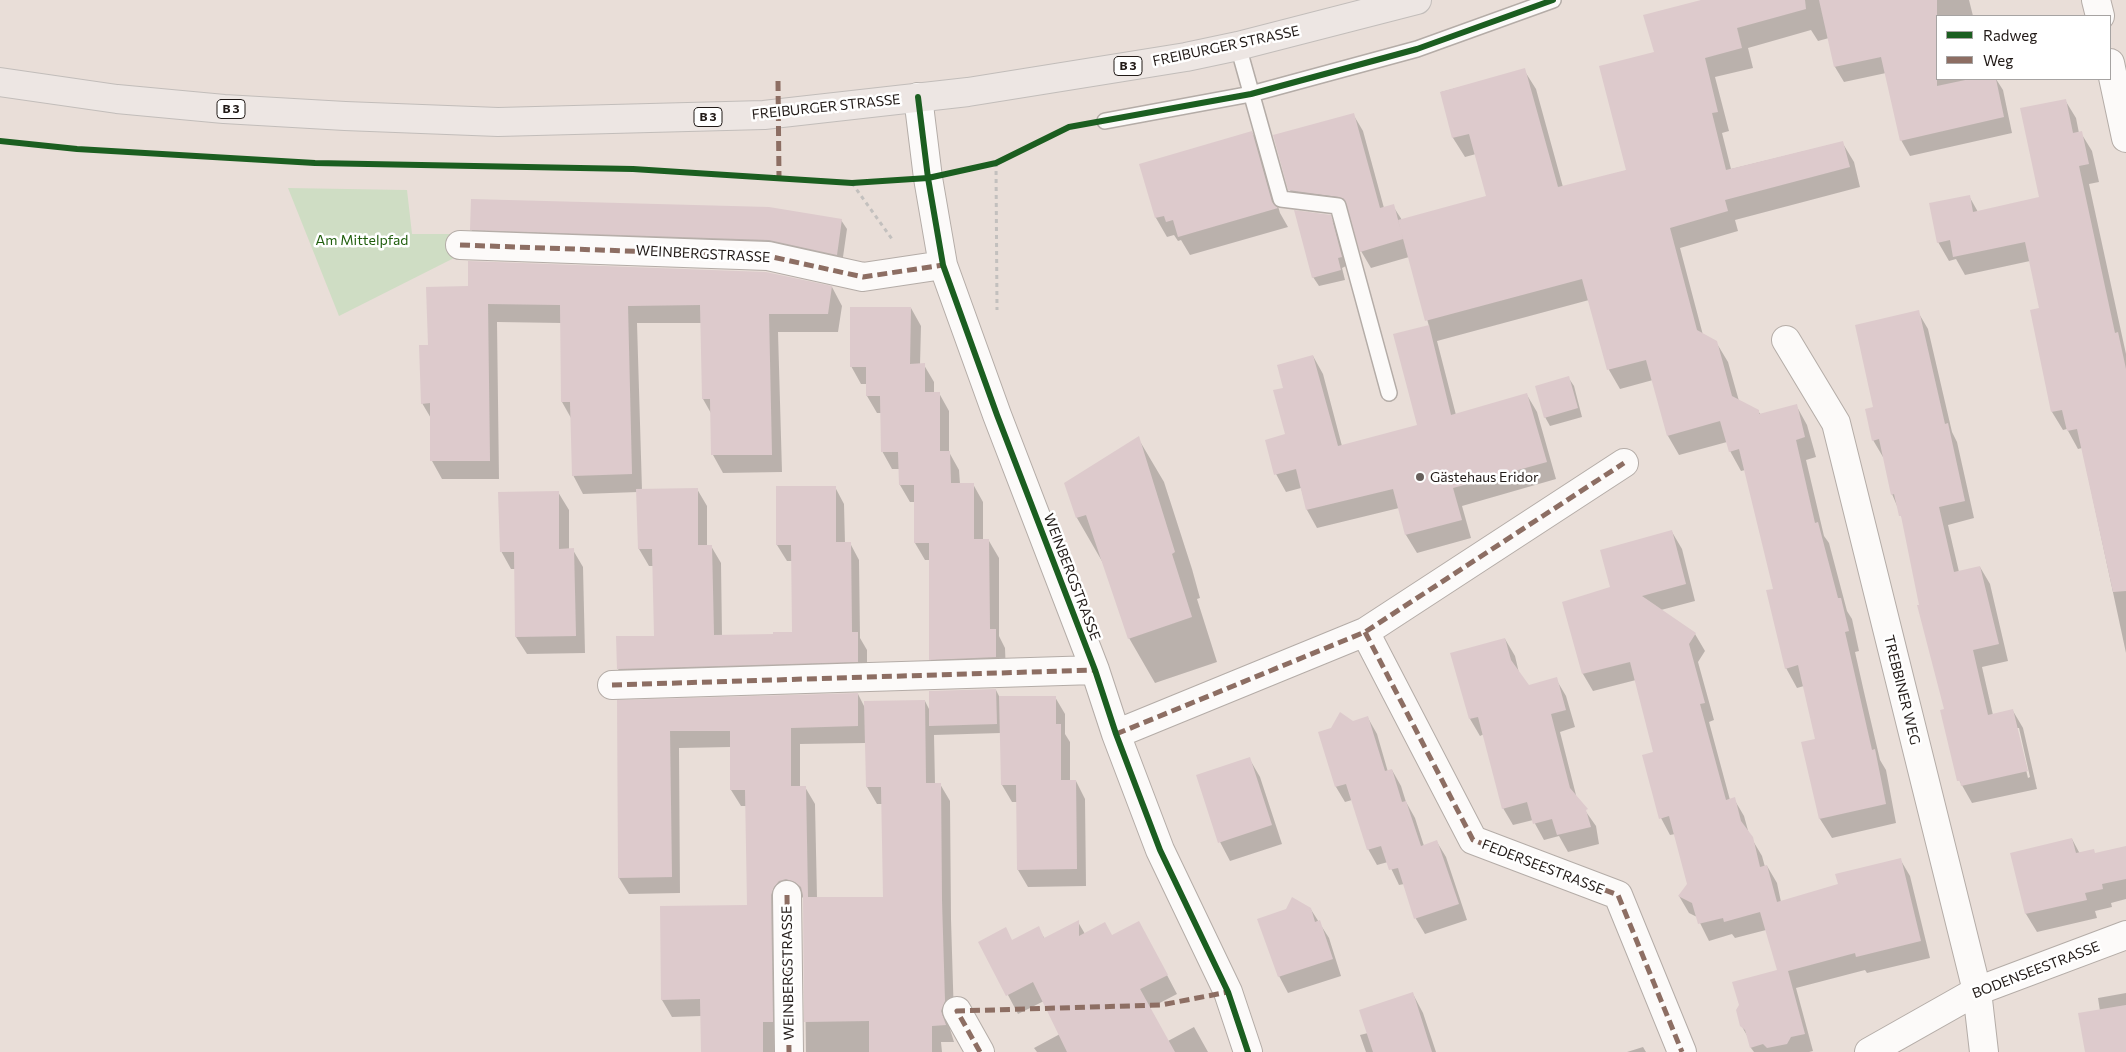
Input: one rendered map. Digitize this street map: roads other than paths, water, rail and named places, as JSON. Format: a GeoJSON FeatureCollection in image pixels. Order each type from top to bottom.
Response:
{"type":"FeatureCollection","features":[{"type":"Feature","properties":{"kind":"main road","name":"FREIBURGER STRASSE"},"geometry":{"type":"LineString","coordinates":[[0,82],[116,99],[224,109],[346,116],[498,122],[696,118],[778,114],[977,91],[1238,46],[1417,0]]}},
{"type":"Feature","properties":{"kind":"street"},"geometry":{"type":"LineString","coordinates":[[2096,0],[2100,15]]}},
{"type":"Feature","properties":{"kind":"street"},"geometry":{"type":"LineString","coordinates":[[2111,68],[2126,138]]}},
{"type":"Feature","properties":{"kind":"street","name":"WEINBERGSTRASSE"},"geometry":{"type":"LineString","coordinates":[[918,97],[928,178],[943,265],[997,415],[1095,670],[1116,734],[1160,850],[1228,992],[1248,1052]]}},
{"type":"Feature","properties":{"kind":"street","name":"WEINBERGSTRASSE"},"geometry":{"type":"LineString","coordinates":[[460,245],[768,256],[864,277],[943,265]]}},
{"type":"Feature","properties":{"kind":"street","name":"TREBBINER WEG"},"geometry":{"type":"LineString","coordinates":[[1786,340],[1836,423],[1977,991],[1984,1052]]}},
{"type":"Feature","properties":{"kind":"street"},"geometry":{"type":"LineString","coordinates":[[1116,734],[1365,632],[1624,463]]}},
{"type":"Feature","properties":{"kind":"street","name":"FEDERSEESTRASSE"},"geometry":{"type":"LineString","coordinates":[[1365,632],[1473,840],[1618,895],[1682,1052]]}},
{"type":"Feature","properties":{"kind":"street"},"geometry":{"type":"LineString","coordinates":[[612,685],[1095,670]]}},
{"type":"Feature","properties":{"kind":"street","name":"WEINBERGSTRASSE"},"geometry":{"type":"LineString","coordinates":[[787,895],[789,1052]]}},
{"type":"Feature","properties":{"kind":"street","name":"BODENSEESTRASSE"},"geometry":{"type":"LineString","coordinates":[[1868,1052],[1977,991],[2126,936]]}},
{"type":"Feature","properties":{"kind":"street"},"geometry":{"type":"LineString","coordinates":[[957,1011],[980,1052]]}},
{"type":"Feature","properties":{"kind":"lane"},"geometry":{"type":"LineString","coordinates":[[1105,121],[1251,94],[1417,48],[1553,0]]}},
{"type":"Feature","properties":{"kind":"lane"},"geometry":{"type":"LineString","coordinates":[[1238,46],[1280,199],[1338,206],[1389,392]]}},
{"type":"Feature","properties":{"kind":"place","name":"Gästehaus Eridor"},"geometry":{"type":"Point","coordinates":[1420,477]}},
{"type":"Feature","properties":{"kind":"park label","name":"Am Mittelpfad"},"geometry":{"type":"Point","coordinates":[362,240]}}]}
